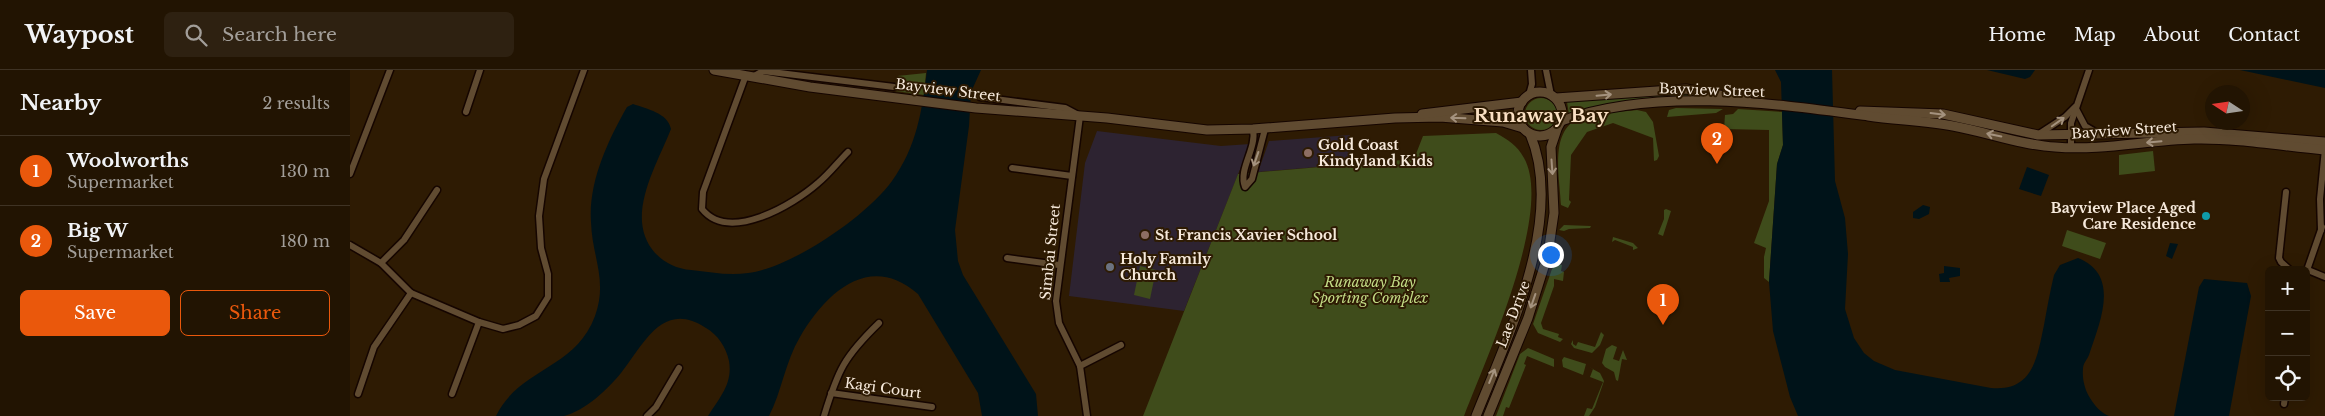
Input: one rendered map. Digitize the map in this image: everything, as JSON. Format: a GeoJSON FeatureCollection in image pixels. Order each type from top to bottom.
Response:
{"type":"FeatureCollection","features":[{"type":"Feature","properties":{"kind":"main road","name":"Bayview Street"},"geometry":{"type":"LineString","coordinates":[[714,70],[752,74],[810,87],[918,101],[1207,130],[1253,130],[1395,118],[1464,118],[1504,122],[1526,131]]}},
{"type":"Feature","properties":{"kind":"main road","name":"Bayview Street"},"geometry":{"type":"LineString","coordinates":[[1553,96],[1686,89],[1706,91],[1774,106]]}},
{"type":"Feature","properties":{"kind":"main road"},"geometry":{"type":"LineString","coordinates":[[1540,92],[1553,96],[1562,109],[1559,125],[1544,136],[1526,131],[1518,112],[1525,99],[1540,92]]}},
{"type":"Feature","properties":{"kind":"main road","name":"Bayview Street"},"geometry":{"type":"LineString","coordinates":[[1395,118],[1449,109],[1500,106],[1525,99]]}},
{"type":"Feature","properties":{"kind":"main road","name":"Bayview Street"},"geometry":{"type":"LineString","coordinates":[[1559,125],[1588,112],[1658,101],[1694,101],[1910,116],[1943,114],[2038,134],[2070,136],[2204,132],[2325,142]]}},
{"type":"Feature","properties":{"kind":"main road","name":"Bayview Street"},"geometry":{"type":"LineString","coordinates":[[1910,116],[2052,147],[2096,149],[2130,144],[2194,139],[2325,150]]}},
{"type":"Feature","properties":{"kind":"main road","name":"Lae Drive"},"geometry":{"type":"LineString","coordinates":[[1488,416],[1540,283],[1548,254],[1553,220],[1551,156],[1559,125]]}},
{"type":"Feature","properties":{"kind":"main road","name":"Lae Drive"},"geometry":{"type":"LineString","coordinates":[[1476,416],[1530,271],[1536,247],[1540,208],[1539,166],[1526,131]]}},
{"type":"Feature","properties":{"kind":"main road"},"geometry":{"type":"LineString","coordinates":[[2129,134],[2130,144]]}},
{"type":"Feature","properties":{"kind":"main road"},"geometry":{"type":"LineString","coordinates":[[1540,208],[1553,220]]}},
{"type":"Feature","properties":{"kind":"street"},"geometry":{"type":"LineString","coordinates":[[350,174],[390,70]]}},
{"type":"Feature","properties":{"kind":"street"},"geometry":{"type":"LineString","coordinates":[[466,112],[480,70]]}},
{"type":"Feature","properties":{"kind":"street"},"geometry":{"type":"LineString","coordinates":[[350,245],[381,263],[411,293],[479,322],[503,329],[519,325],[536,316],[548,296],[548,274],[541,248],[539,216],[544,179],[584,70]]}},
{"type":"Feature","properties":{"kind":"street"},"geometry":{"type":"LineString","coordinates":[[1525,99],[1532,84],[1531,70]]}},
{"type":"Feature","properties":{"kind":"street"},"geometry":{"type":"LineString","coordinates":[[1546,70],[1553,96]]}},
{"type":"Feature","properties":{"kind":"street"},"geometry":{"type":"LineString","coordinates":[[2071,148],[2070,136],[2075,107],[2089,70]]}},
{"type":"Feature","properties":{"kind":"street","name":"Bayview Street"},"geometry":{"type":"LineString","coordinates":[[752,74],[763,71],[894,87]]}},
{"type":"Feature","properties":{"kind":"street"},"geometry":{"type":"LineString","coordinates":[[752,74],[703,192],[702,209],[709,218],[724,224],[740,223],[761,217],[818,184],[848,152]]}},
{"type":"Feature","properties":{"kind":"street","name":"Bayview Street"},"geometry":{"type":"LineString","coordinates":[[980,97],[1065,108],[1080,116]]}},
{"type":"Feature","properties":{"kind":"street"},"geometry":{"type":"LineString","coordinates":[[2075,107],[2085,126],[2098,134]]}},
{"type":"Feature","properties":{"kind":"street"},"geometry":{"type":"LineString","coordinates":[[2038,134],[2058,122],[2075,107]]}},
{"type":"Feature","properties":{"kind":"street","name":"Simbai Street"},"geometry":{"type":"LineString","coordinates":[[1080,116],[1059,265],[1056,301],[1058,323],[1080,366],[1087,416]]}},
{"type":"Feature","properties":{"kind":"street"},"geometry":{"type":"LineString","coordinates":[[1253,130],[1253,145],[1243,177],[1245,187],[1252,179],[1265,128]]}},
{"type":"Feature","properties":{"kind":"street"},"geometry":{"type":"LineString","coordinates":[[2321,230],[2320,199],[2325,150]]}},
{"type":"Feature","properties":{"kind":"street"},"geometry":{"type":"LineString","coordinates":[[1012,168],[1072,176]]}},
{"type":"Feature","properties":{"kind":"street"},"geometry":{"type":"LineString","coordinates":[[381,263],[404,240],[436,190]]}},
{"type":"Feature","properties":{"kind":"street"},"geometry":{"type":"LineString","coordinates":[[2286,192],[2279,258],[2286,266]]}},
{"type":"Feature","properties":{"kind":"street"},"geometry":{"type":"LineString","coordinates":[[2309,266],[2325,220]]}},
{"type":"Feature","properties":{"kind":"street"},"geometry":{"type":"LineString","coordinates":[[1007,258],[1059,265]]}},
{"type":"Feature","properties":{"kind":"street"},"geometry":{"type":"LineString","coordinates":[[2310,272],[2325,276]]}},
{"type":"Feature","properties":{"kind":"street"},"geometry":{"type":"LineString","coordinates":[[358,394],[374,347],[411,293]]}},
{"type":"Feature","properties":{"kind":"street"},"geometry":{"type":"LineString","coordinates":[[452,394],[479,322]]}},
{"type":"Feature","properties":{"kind":"street"},"geometry":{"type":"LineString","coordinates":[[824,416],[836,377],[853,348],[879,323]]}},
{"type":"Feature","properties":{"kind":"street"},"geometry":{"type":"LineString","coordinates":[[1080,366],[1121,344]]}},
{"type":"Feature","properties":{"kind":"street"},"geometry":{"type":"LineString","coordinates":[[647,416],[656,407],[679,368]]}},
{"type":"Feature","properties":{"kind":"street","name":"Kagi Court"},"geometry":{"type":"LineString","coordinates":[[831,393],[932,407]]}},
{"type":"Feature","properties":{"kind":"shaded area"},"geometry":{"type":"Polygon","coordinates":[[[927,70],[981,70],[971,92],[969,126],[955,230],[958,261],[963,275],[1036,394],[1038,416],[982,416],[978,393],[918,294],[900,282],[883,277],[866,277],[851,283],[836,293],[823,305],[811,321],[795,347],[769,416],[708,416],[727,384],[730,369],[728,356],[721,342],[706,328],[691,320],[677,319],[666,322],[655,330],[609,386],[596,399],[580,409],[564,416],[496,416],[506,400],[519,387],[574,348],[586,334],[595,316],[599,303],[600,280],[592,235],[591,207],[593,192],[606,148],[627,107],[633,104],[656,112],[666,119],[671,129],[647,186],[642,210],[644,232],[652,249],[665,261],[682,268],[712,273],[741,274],[766,269],[806,251],[847,224],[880,195],[900,168],[913,141],[923,100],[927,70]]]}},
{"type":"Feature","properties":{"kind":"shaded area"},"geometry":{"type":"Polygon","coordinates":[[[1775,70],[1832,70],[1835,181],[1845,218],[1848,254],[1845,309],[1854,338],[1864,353],[1874,361],[1895,370],[1991,388],[2005,388],[2016,384],[2024,379],[2031,370],[2039,349],[2054,275],[2060,265],[2078,258],[2091,266],[2099,276],[2103,287],[2102,314],[2084,365],[2083,377],[2085,388],[2092,401],[2101,411],[2109,416],[1798,416],[1790,397],[1773,331],[1769,282],[1777,164],[1783,145],[1781,82],[1775,70]]]}},
{"type":"Feature","properties":{"kind":"shaded area"},"geometry":{"type":"Polygon","coordinates":[[[1987,70],[2035,70],[2030,77],[2025,79],[1987,70]]]}},
{"type":"Feature","properties":{"kind":"shaded area"},"geometry":{"type":"Polygon","coordinates":[[[2240,70],[2325,70],[2325,88],[2240,70]]]}},
{"type":"Feature","properties":{"kind":"shaded area","name":"St. Francis Xavier School"},"geometry":{"type":"Polygon","coordinates":[[[1097,131],[1221,146],[1250,144],[1184,311],[1069,296],[1085,163],[1097,131]]]}},
{"type":"Feature","properties":{"kind":"shaded area","name":"Gold Coast Kindyland Kids"},"geometry":{"type":"Polygon","coordinates":[[[1350,135],[1353,164],[1258,172],[1269,141],[1350,135]]]}},
{"type":"Feature","properties":{"kind":"shaded area"},"geometry":{"type":"Polygon","coordinates":[[[2027,167],[2049,175],[2041,196],[2019,189],[2027,167]]]}},
{"type":"Feature","properties":{"kind":"shaded area"},"geometry":{"type":"Polygon","coordinates":[[[1923,205],[1930,207],[1929,214],[1919,219],[1913,218],[1913,212],[1923,205]]]}},
{"type":"Feature","properties":{"kind":"shaded area"},"geometry":{"type":"Polygon","coordinates":[[[2170,243],[2178,244],[2172,259],[2166,256],[2170,243]]]}},
{"type":"Feature","properties":{"kind":"shaded area"},"geometry":{"type":"Polygon","coordinates":[[[1944,266],[1960,268],[1960,276],[1949,278],[1950,282],[1940,282],[1939,274],[1944,273],[1944,266]]]}},
{"type":"Feature","properties":{"kind":"shaded area"},"geometry":{"type":"Polygon","coordinates":[[[2204,279],[2247,283],[2251,296],[2229,416],[2174,416],[2199,287],[2204,279]]]}},
{"type":"Feature","properties":{"kind":"green space"},"geometry":{"type":"Polygon","coordinates":[[[926,73],[924,95],[895,91],[897,76],[926,73]]]}},
{"type":"Feature","properties":{"kind":"green space"},"geometry":{"type":"Polygon","coordinates":[[[1665,92],[1690,92],[1762,105],[1688,99],[1642,100],[1619,103],[1569,115],[1567,102],[1665,92]]]}},
{"type":"Feature","properties":{"kind":"green space"},"geometry":{"type":"Polygon","coordinates":[[[1541,98],[1547,99],[1552,103],[1556,108],[1556,120],[1552,125],[1547,129],[1541,130],[1535,129],[1530,125],[1526,120],[1525,114],[1526,108],[1530,103],[1535,99],[1541,98]]]}},
{"type":"Feature","properties":{"kind":"green space"},"geometry":{"type":"Polygon","coordinates":[[[1676,108],[1723,109],[1716,113],[1667,117],[1669,110],[1676,108]]]}},
{"type":"Feature","properties":{"kind":"green space"},"geometry":{"type":"Polygon","coordinates":[[[1738,109],[1782,112],[1783,145],[1777,164],[1769,282],[1764,278],[1766,248],[1754,243],[1769,201],[1769,130],[1724,129],[1725,115],[1733,114],[1738,109]]]}},
{"type":"Feature","properties":{"kind":"green space"},"geometry":{"type":"Polygon","coordinates":[[[1637,110],[1646,112],[1653,122],[1659,156],[1657,160],[1654,161],[1653,138],[1613,123],[1587,132],[1571,155],[1569,200],[1571,202],[1568,208],[1561,205],[1558,166],[1561,140],[1566,129],[1574,121],[1587,116],[1637,110]]]}},
{"type":"Feature","properties":{"kind":"green space","name":"Runaway Bay Sporting Complex"},"geometry":{"type":"Polygon","coordinates":[[[1496,133],[1515,146],[1524,158],[1531,182],[1530,213],[1524,248],[1513,286],[1464,416],[1143,416],[1238,174],[1414,159],[1423,136],[1496,133]]]}},
{"type":"Feature","properties":{"kind":"green space"},"geometry":{"type":"Polygon","coordinates":[[[2153,151],[2155,171],[2119,175],[2119,155],[2153,151]]]}},
{"type":"Feature","properties":{"kind":"green space"},"geometry":{"type":"Polygon","coordinates":[[[1664,210],[1671,211],[1663,236],[1658,234],[1664,219],[1664,210]]]}},
{"type":"Feature","properties":{"kind":"green space"},"geometry":{"type":"Polygon","coordinates":[[[1564,225],[1591,226],[1590,228],[1559,230],[1564,225]]]}},
{"type":"Feature","properties":{"kind":"green space"},"geometry":{"type":"Polygon","coordinates":[[[2067,230],[2106,243],[2100,259],[2062,246],[2067,230]]]}},
{"type":"Feature","properties":{"kind":"green space"},"geometry":{"type":"Polygon","coordinates":[[[1613,237],[1633,243],[1638,248],[1633,250],[1633,247],[1615,240],[1612,242],[1613,237]]]}},
{"type":"Feature","properties":{"kind":"green space"},"geometry":{"type":"Polygon","coordinates":[[[1557,264],[1562,265],[1561,271],[1564,272],[1563,281],[1554,279],[1554,286],[1541,323],[1543,329],[1559,334],[1558,337],[1563,339],[1560,342],[1538,333],[1533,324],[1552,269],[1557,264]]]}},
{"type":"Feature","properties":{"kind":"green space"},"geometry":{"type":"Polygon","coordinates":[[[1140,266],[1156,270],[1150,299],[1134,295],[1140,266]]]}},
{"type":"Feature","properties":{"kind":"green space"},"geometry":{"type":"Polygon","coordinates":[[[1601,332],[1604,335],[1600,345],[1592,353],[1574,348],[1571,344],[1573,340],[1573,344],[1576,346],[1578,342],[1595,347],[1601,332]]]}},
{"type":"Feature","properties":{"kind":"green space"},"geometry":{"type":"Polygon","coordinates":[[[1612,345],[1617,347],[1613,359],[1619,361],[1623,350],[1627,360],[1622,359],[1618,381],[1614,372],[1602,363],[1606,349],[1612,345]]]}},
{"type":"Feature","properties":{"kind":"green space"},"geometry":{"type":"Polygon","coordinates":[[[1528,348],[1554,359],[1554,367],[1527,356],[1524,364],[1526,365],[1509,408],[1506,407],[1503,416],[1496,416],[1520,354],[1528,348]]]}},
{"type":"Feature","properties":{"kind":"green space"},"geometry":{"type":"Polygon","coordinates":[[[1564,357],[1586,364],[1583,375],[1563,367],[1562,360],[1564,357]]]}},
{"type":"Feature","properties":{"kind":"green space"},"geometry":{"type":"Polygon","coordinates":[[[1593,369],[1600,373],[1604,381],[1595,407],[1589,416],[1584,416],[1587,408],[1592,409],[1603,382],[1590,377],[1593,369]]]}},
{"type":"Feature","properties":{"kind":"place","name":"Gold Coast Kindyland Kids"},"geometry":{"type":"Point","coordinates":[1308,153]}},
{"type":"Feature","properties":{"kind":"place","name":"Big W"},"geometry":{"type":"Point","coordinates":[1717,164]}},
{"type":"Feature","properties":{"kind":"place","name":"Bayview Place Aged Care Residence"},"geometry":{"type":"Point","coordinates":[2206,216]}},
{"type":"Feature","properties":{"kind":"place","name":"St. Francis Xavier School"},"geometry":{"type":"Point","coordinates":[1145,235]}},
{"type":"Feature","properties":{"kind":"place","name":"Holy Family Church"},"geometry":{"type":"Point","coordinates":[1110,267]}},
{"type":"Feature","properties":{"kind":"place","name":"Woolworths"},"geometry":{"type":"Point","coordinates":[1663,325]}},
{"type":"Feature","properties":{"kind":"district","name":"Runaway Bay"},"geometry":{"type":"Point","coordinates":[1541,115]}}]}
